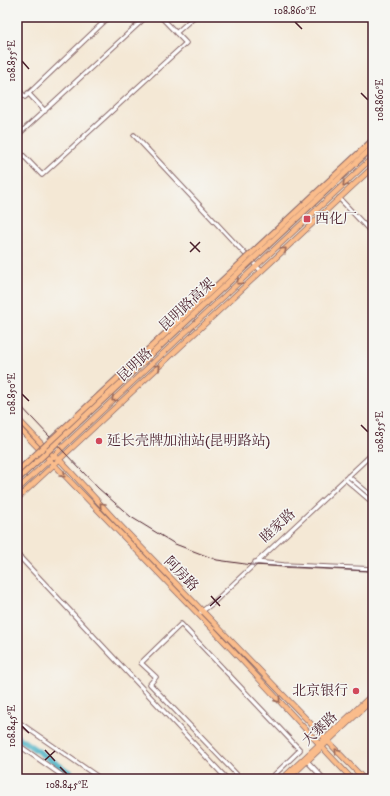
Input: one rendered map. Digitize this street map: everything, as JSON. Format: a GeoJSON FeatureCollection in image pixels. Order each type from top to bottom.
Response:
{"type":"FeatureCollection","features":[{"type":"Feature","properties":{"kind":"highway","name":"昆明路高架"},"geometry":{"type":"LineString","coordinates":[[17,472],[373,140]]}},
{"type":"Feature","properties":{"kind":"highway","name":"昆明路高架"},"geometry":{"type":"LineString","coordinates":[[17,480],[373,147]]}},
{"type":"Feature","properties":{"kind":"main road","name":"昆明路"},"geometry":{"type":"LineString","coordinates":[[17,490],[373,157]]}},
{"type":"Feature","properties":{"kind":"main road","name":"昆明路"},"geometry":{"type":"LineString","coordinates":[[17,499],[373,167]]}},
{"type":"Feature","properties":{"kind":"main road","name":"阿房路"},"geometry":{"type":"LineString","coordinates":[[17,418],[53,456],[59,459],[80,481],[296,720],[352,779]]}},
{"type":"Feature","properties":{"kind":"main road","name":"阿房路"},"geometry":{"type":"LineString","coordinates":[[17,426],[74,487],[302,714],[364,779]]}},
{"type":"Feature","properties":{"kind":"main road"},"geometry":{"type":"LineString","coordinates":[[74,487],[80,481]]}},
{"type":"Feature","properties":{"kind":"main road","name":"大寨路"},"geometry":{"type":"LineString","coordinates":[[288,779],[373,694]]}},
{"type":"Feature","properties":{"kind":"main road","name":"大寨路"},"geometry":{"type":"LineString","coordinates":[[327,740],[373,699]]}},
{"type":"Feature","properties":{"kind":"main road"},"geometry":{"type":"LineString","coordinates":[[296,720],[302,714]]}},
{"type":"Feature","properties":{"kind":"main road","name":"大寨路"},"geometry":{"type":"LineString","coordinates":[[282,779],[321,746]]}},
{"type":"Feature","properties":{"kind":"street"},"geometry":{"type":"LineString","coordinates":[[17,88],[25,97],[109,17]]}},
{"type":"Feature","properties":{"kind":"street"},"geometry":{"type":"LineString","coordinates":[[17,136],[146,17]]}},
{"type":"Feature","properties":{"kind":"street"},"geometry":{"type":"LineString","coordinates":[[17,149],[42,175],[186,43],[161,17]]}},
{"type":"Feature","properties":{"kind":"street"},"geometry":{"type":"LineString","coordinates":[[176,33],[194,17]]}},
{"type":"Feature","properties":{"kind":"street"},"geometry":{"type":"LineString","coordinates":[[28,93],[44,111]]}},
{"type":"Feature","properties":{"kind":"street"},"geometry":{"type":"LineString","coordinates":[[134,135],[261,272]]}},
{"type":"Feature","properties":{"kind":"street"},"geometry":{"type":"LineString","coordinates":[[339,198],[373,234]]}},
{"type":"Feature","properties":{"kind":"street","name":"睦家路"},"geometry":{"type":"LineString","coordinates":[[200,613],[213,603],[373,453]]}},
{"type":"Feature","properties":{"kind":"street"},"geometry":{"type":"LineString","coordinates":[[346,478],[373,497]]}},
{"type":"Feature","properties":{"kind":"street"},"geometry":{"type":"LineString","coordinates":[[346,478],[373,503]]}},
{"type":"Feature","properties":{"kind":"street"},"geometry":{"type":"LineString","coordinates":[[17,554],[226,778]]}},
{"type":"Feature","properties":{"kind":"street"},"geometry":{"type":"LineString","coordinates":[[255,562],[284,565],[373,569]]}},
{"type":"Feature","properties":{"kind":"street"},"geometry":{"type":"LineString","coordinates":[[241,779],[150,684],[156,677],[141,663],[181,624],[300,750],[270,779]]}},
{"type":"Feature","properties":{"kind":"street"},"geometry":{"type":"LineString","coordinates":[[17,722],[101,779]]}},
{"type":"Feature","properties":{"kind":"street"},"geometry":{"type":"LineString","coordinates":[[17,744],[67,779]]}},
{"type":"Feature","properties":{"kind":"street"},"geometry":{"type":"LineString","coordinates":[[307,761],[324,779]]}},
{"type":"Feature","properties":{"kind":"waterway"},"geometry":{"type":"LineString","coordinates":[[17,737],[79,779]]}},
{"type":"Feature","properties":{"kind":"railway"},"geometry":{"type":"LineString","coordinates":[[17,402],[98,488],[131,517],[175,544],[217,560],[252,565],[373,571]]}},
{"type":"Feature","properties":{"kind":"place","name":"西化厂"},"geometry":{"type":"Point","coordinates":[307,219]}},
{"type":"Feature","properties":{"kind":"place","name":"延长壳牌加油站(昆明路站)"},"geometry":{"type":"Point","coordinates":[99,441]}},
{"type":"Feature","properties":{"kind":"place","name":"北京银行"},"geometry":{"type":"Point","coordinates":[356,691]}}]}
